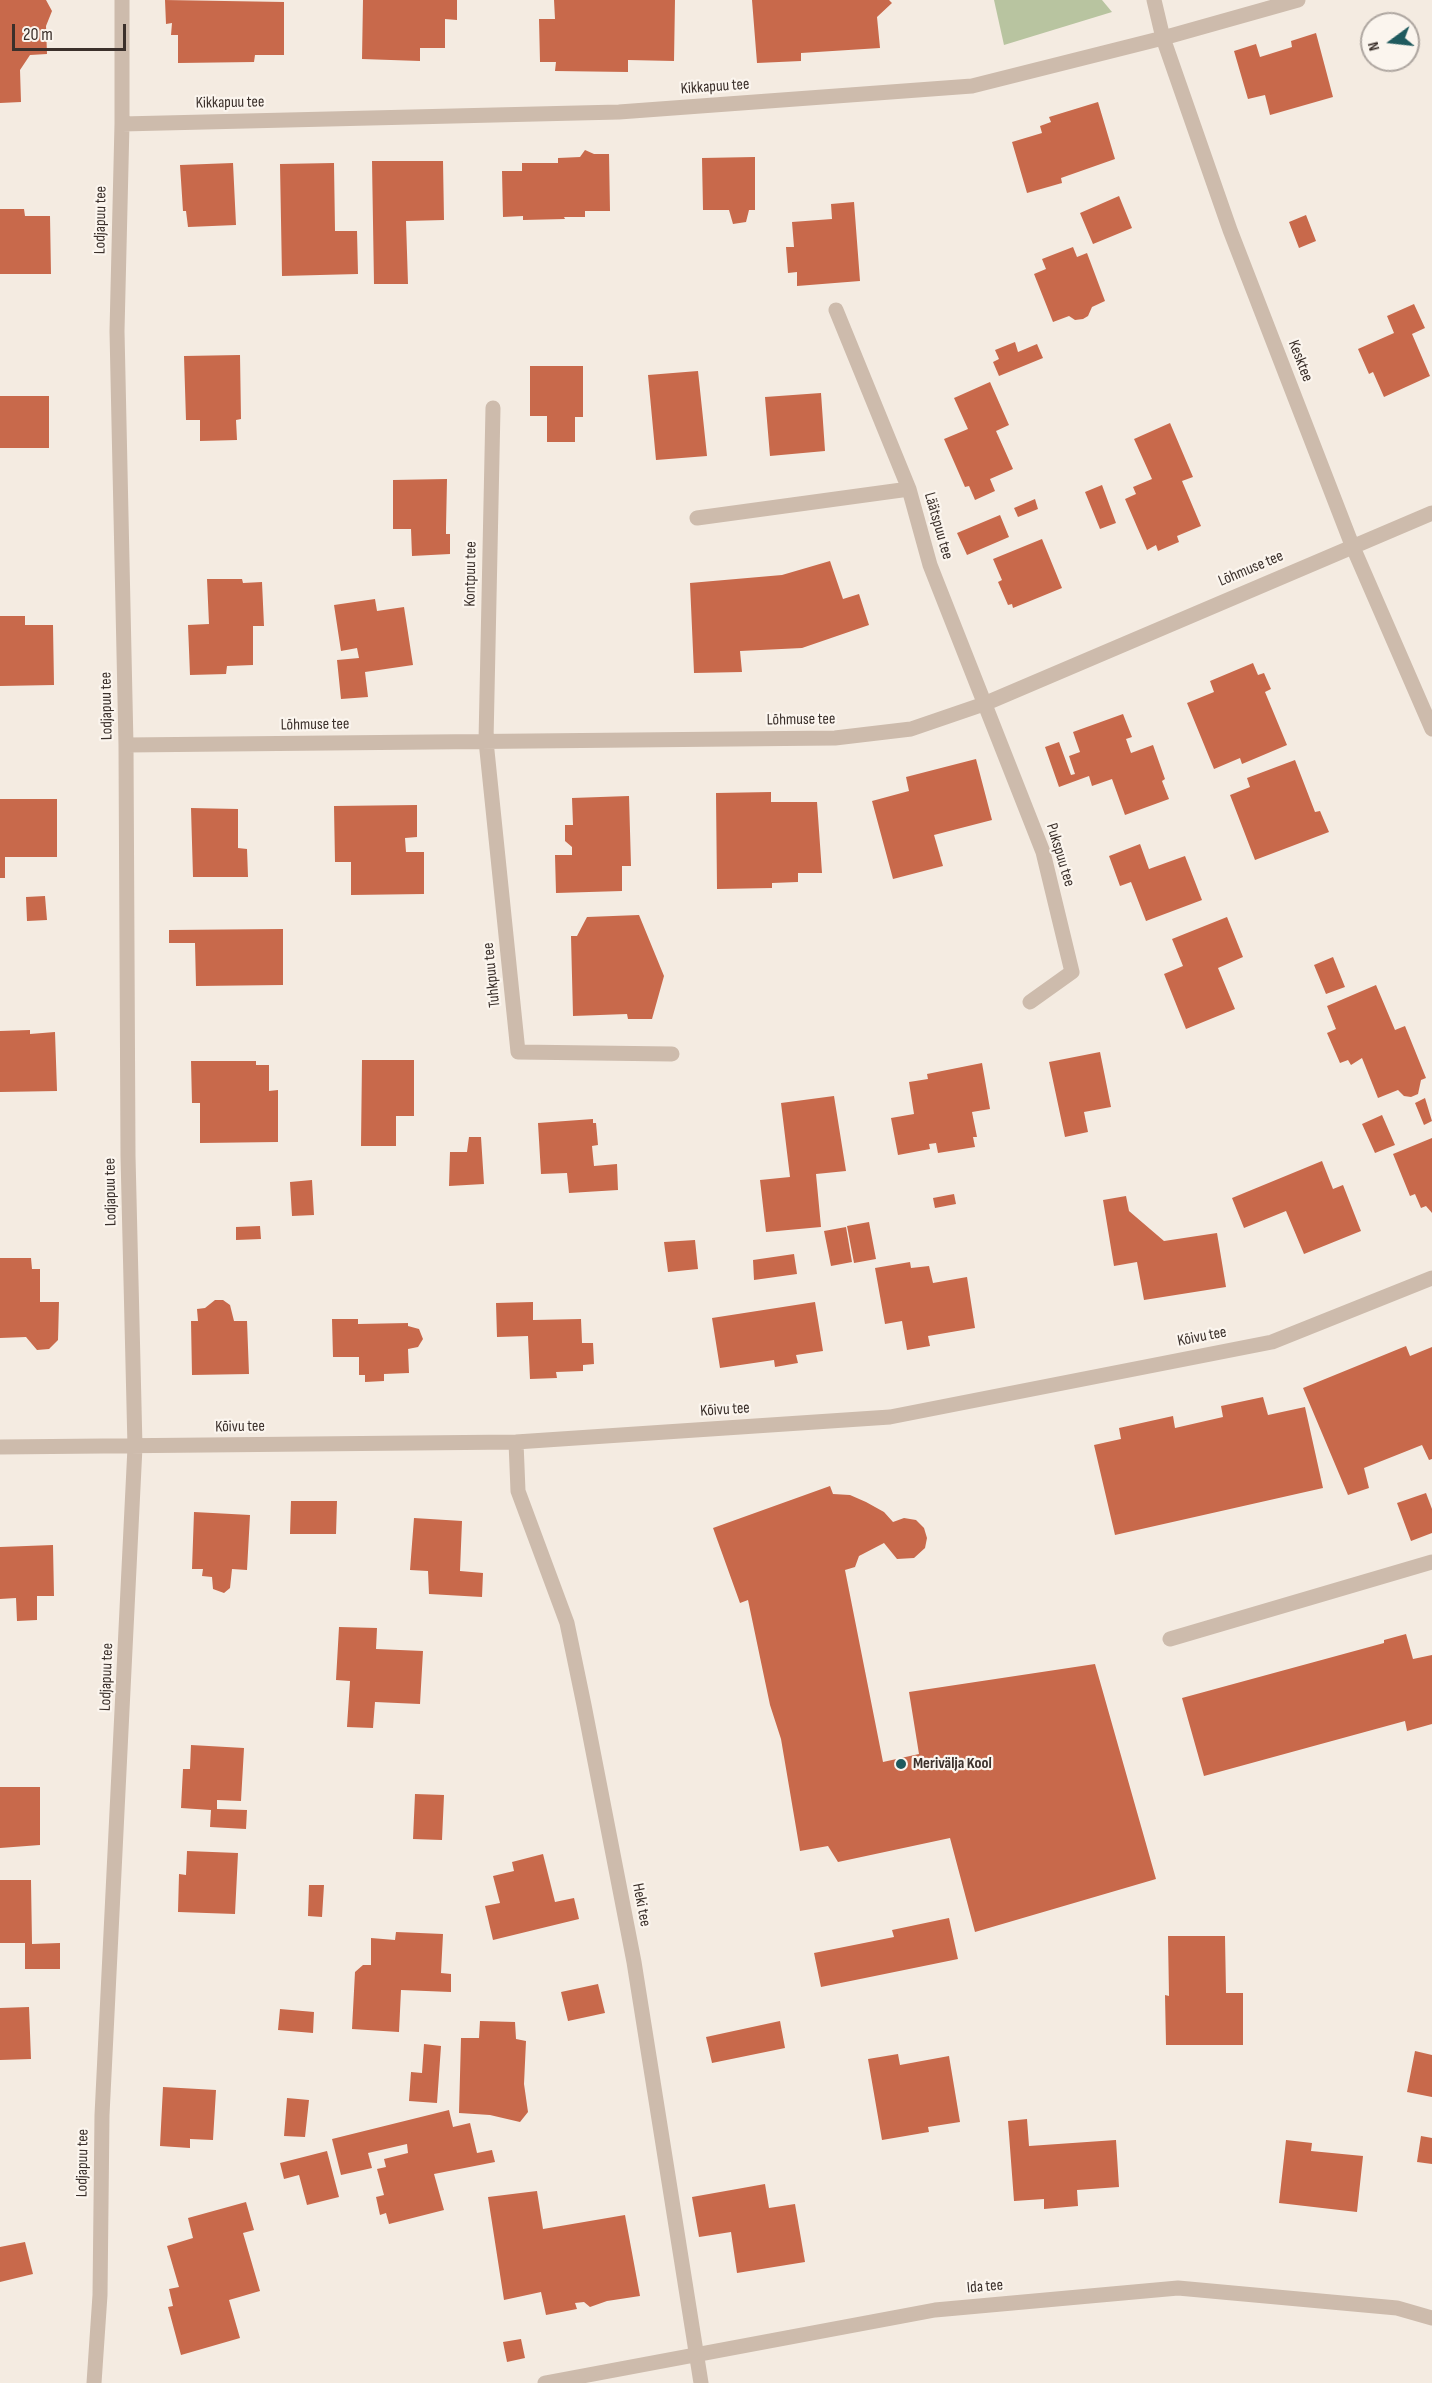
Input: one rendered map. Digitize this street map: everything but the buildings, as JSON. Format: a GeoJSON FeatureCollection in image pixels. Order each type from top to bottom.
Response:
{"type":"FeatureCollection","features":[{"type":"Feature","properties":{"kind":"street","name":"Lodjapuu tee"},"geometry":{"type":"LineString","coordinates":[[94,2383],[100,2295],[102,2115],[135,1447],[128,1156],[126,745],[117,331],[122,124],[122,0]]}},
{"type":"Feature","properties":{"kind":"street","name":"Kesktee"},"geometry":{"type":"LineString","coordinates":[[1154,0],[1163,39],[1230,230],[1353,545],[1432,729]]}},
{"type":"Feature","properties":{"kind":"street","name":"Kikkapuu tee"},"geometry":{"type":"LineString","coordinates":[[122,124],[619,112],[972,86],[1163,39],[1298,0]]}},
{"type":"Feature","properties":{"kind":"street"},"geometry":{"type":"LineString","coordinates":[[836,310],[909,489]]}},
{"type":"Feature","properties":{"kind":"street","name":"Kontpuu tee"},"geometry":{"type":"LineString","coordinates":[[486,741],[493,408]]}},
{"type":"Feature","properties":{"kind":"street","name":"Läätspuu tee"},"geometry":{"type":"LineString","coordinates":[[697,518],[909,489],[930,565],[984,704]]}},
{"type":"Feature","properties":{"kind":"street","name":"Lõhmuse tee"},"geometry":{"type":"LineString","coordinates":[[126,745],[836,738],[911,729],[984,704],[1432,513]]}},
{"type":"Feature","properties":{"kind":"street","name":"Pukspuu tee"},"geometry":{"type":"LineString","coordinates":[[984,704],[1043,852],[1072,972],[1030,1002]]}},
{"type":"Feature","properties":{"kind":"street","name":"Tuhkpuu tee"},"geometry":{"type":"LineString","coordinates":[[486,741],[518,1052],[672,1054]]}},
{"type":"Feature","properties":{"kind":"street","name":"Kõivu tee"},"geometry":{"type":"LineString","coordinates":[[0,1447],[516,1442],[890,1417],[1272,1342],[1432,1278]]}},
{"type":"Feature","properties":{"kind":"street","name":"Heki tee"},"geometry":{"type":"LineString","coordinates":[[516,1442],[518,1491],[567,1623],[586,1717],[634,1962],[701,2383]]}},
{"type":"Feature","properties":{"kind":"street"},"geometry":{"type":"LineString","coordinates":[[1170,1639],[1432,1562]]}},
{"type":"Feature","properties":{"kind":"street","name":"Ida tee"},"geometry":{"type":"LineString","coordinates":[[545,2383],[935,2310],[1178,2288],[1397,2308],[1432,2318]]}},
{"type":"Feature","properties":{"kind":"green space"},"geometry":{"type":"Polygon","coordinates":[[[994,0],[1102,0],[1112,12],[1004,45],[994,0]]]}},
{"type":"Feature","properties":{"kind":"place","name":"Merivälja Kool"},"geometry":{"type":"Point","coordinates":[901,1764]}}]}
